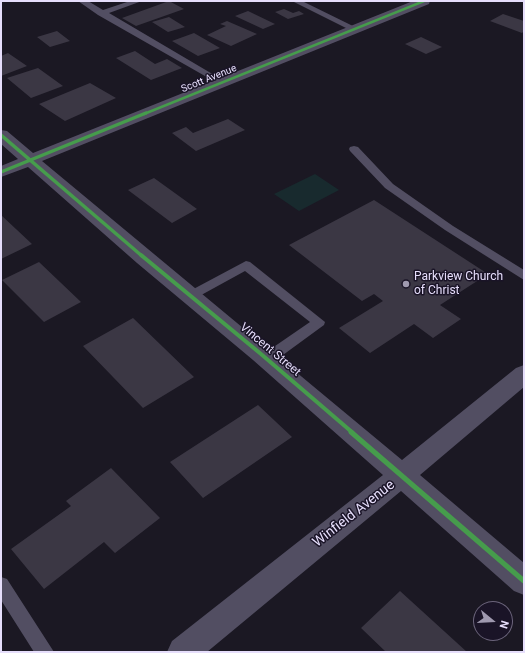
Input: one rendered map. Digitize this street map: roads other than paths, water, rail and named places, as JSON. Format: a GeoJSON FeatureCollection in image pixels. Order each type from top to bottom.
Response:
{"type":"FeatureCollection","features":[{"type":"Feature","properties":{"kind":"street","name":"Scott Avenue"},"geometry":{"type":"LineString","coordinates":[[1,172],[424,1]]}},
{"type":"Feature","properties":{"kind":"street","name":"Vincent Street"},"geometry":{"type":"LineString","coordinates":[[1,135],[29,161],[267,359],[524,581]]}},
{"type":"Feature","properties":{"kind":"street","name":"Winfield Avenue"},"geometry":{"type":"LineString","coordinates":[[183,652],[401,476],[524,374]]}},
{"type":"Feature","properties":{"kind":"lane"},"geometry":{"type":"LineString","coordinates":[[82,1],[222,82]]}},
{"type":"Feature","properties":{"kind":"lane"},"geometry":{"type":"LineString","coordinates":[[101,13],[138,1]]}},
{"type":"Feature","properties":{"kind":"lane"},"geometry":{"type":"LineString","coordinates":[[296,1],[355,29]]}},
{"type":"Feature","properties":{"kind":"lane"},"geometry":{"type":"LineString","coordinates":[[354,149],[389,186],[449,228],[524,276]]}},
{"type":"Feature","properties":{"kind":"lane"},"geometry":{"type":"LineString","coordinates":[[190,296],[246,265],[319,322],[267,359]]}},
{"type":"Feature","properties":{"kind":"lane"},"geometry":{"type":"LineString","coordinates":[[1,585],[45,652]]}},
{"type":"Feature","properties":{"kind":"place","name":"Parkview Church of Christ"},"geometry":{"type":"Point","coordinates":[406,284]}}]}
